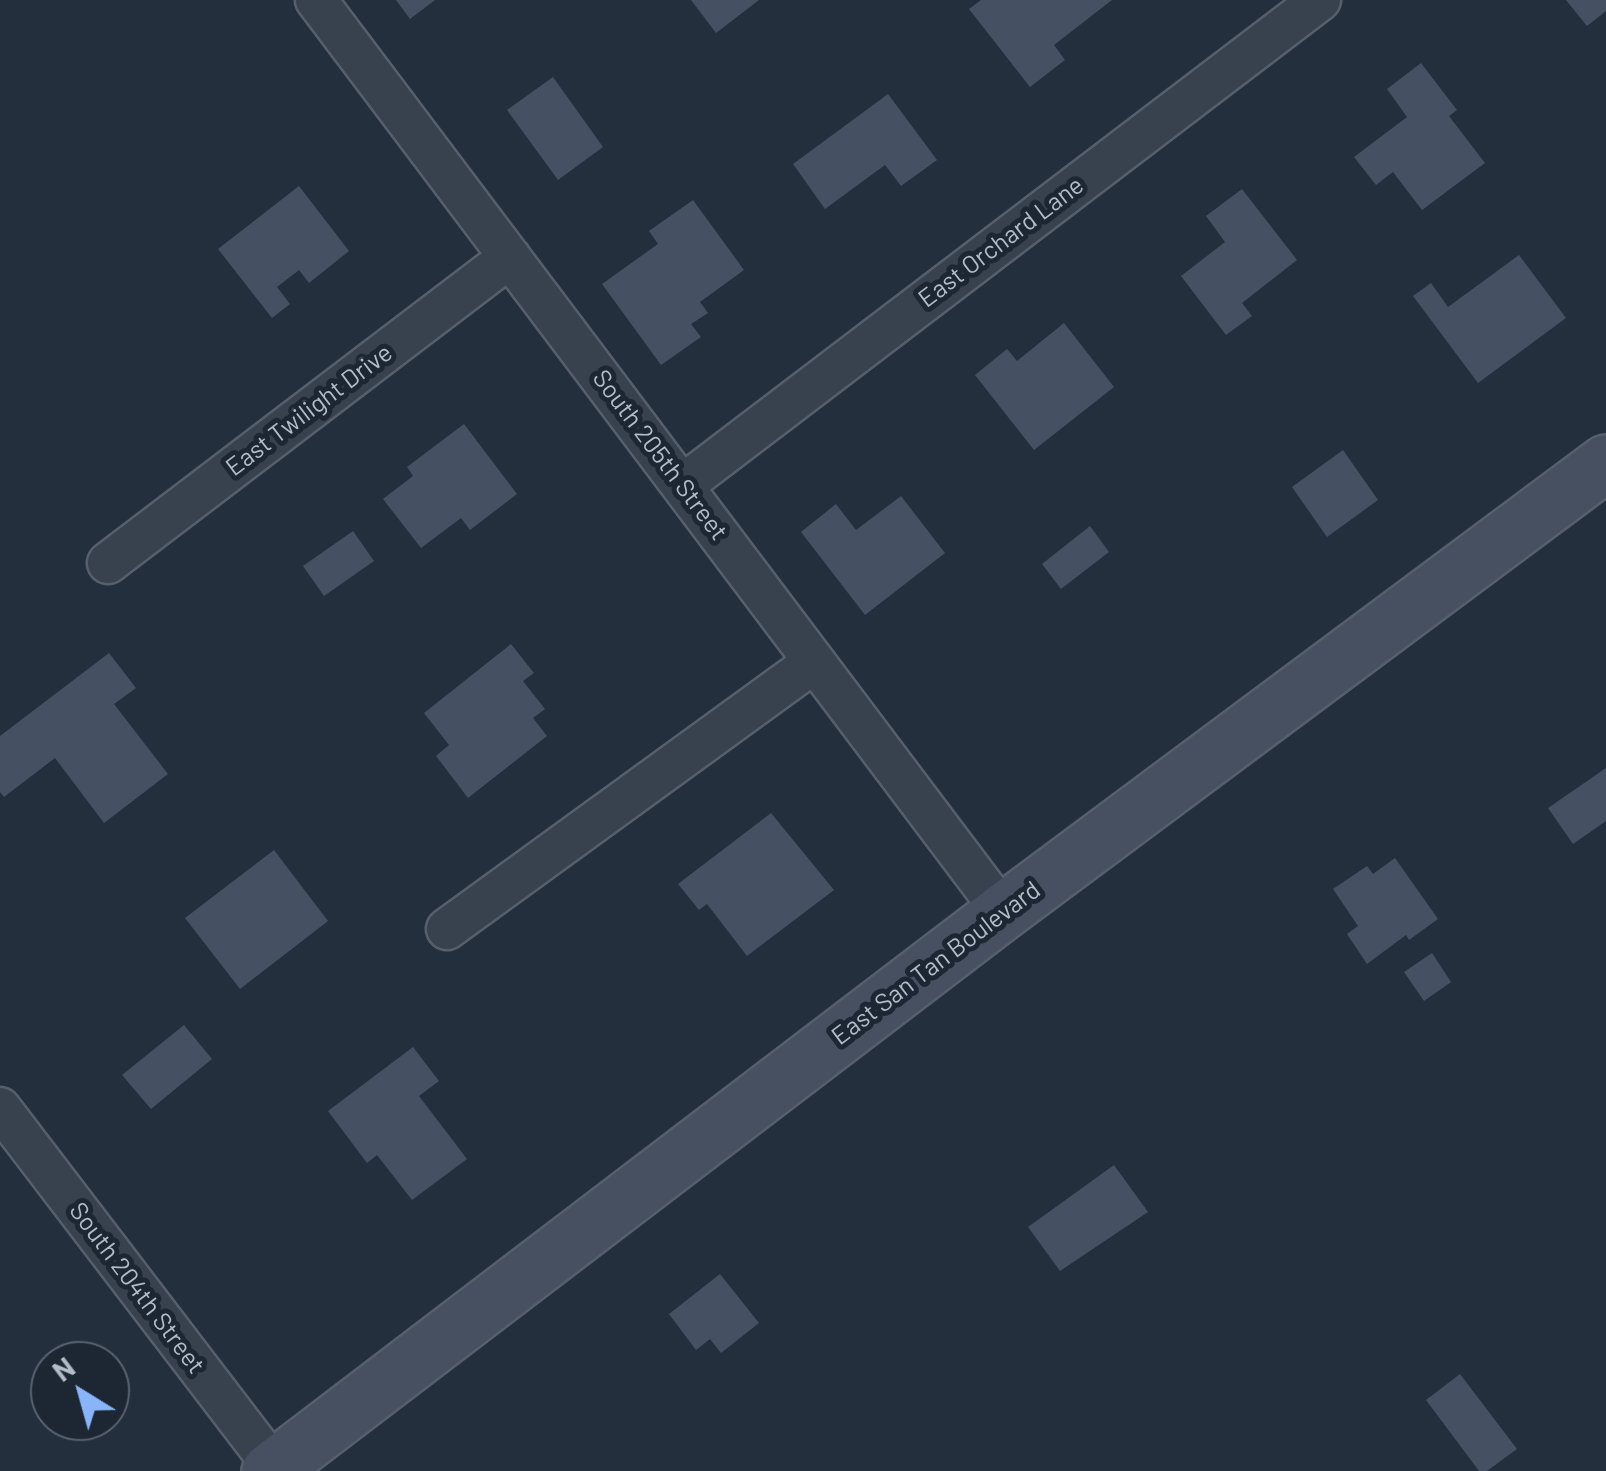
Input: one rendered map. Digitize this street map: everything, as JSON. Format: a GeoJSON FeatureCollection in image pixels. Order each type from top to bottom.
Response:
{"type":"FeatureCollection","features":[{"type":"Feature","properties":{"kind":"street","name":"South 205th Street"},"geometry":{"type":"LineString","coordinates":[[316,0],[1003,912]]}},
{"type":"Feature","properties":{"kind":"street","name":"East Orchard Lane"},"geometry":{"type":"LineString","coordinates":[[683,484],[1320,0]]}},
{"type":"Feature","properties":{"kind":"street","name":"East Twilight Drive"},"geometry":{"type":"LineString","coordinates":[[108,563],[510,256]]}},
{"type":"Feature","properties":{"kind":"street","name":"East San Tan Boulevard"},"geometry":{"type":"LineString","coordinates":[[289,1465],[1003,912],[1606,462]]}},
{"type":"Feature","properties":{"kind":"street"},"geometry":{"type":"LineString","coordinates":[[447,929],[813,663]]}},
{"type":"Feature","properties":{"kind":"street","name":"South 204th Street"},"geometry":{"type":"LineString","coordinates":[[0,1108],[289,1465]]}},
{"type":"Feature","properties":{"kind":"building"},"geometry":{"type":"Polygon","coordinates":[[[396,0],[435,0],[410,19],[396,0]]]}},
{"type":"Feature","properties":{"kind":"building"},"geometry":{"type":"Polygon","coordinates":[[[691,0],[759,0],[716,33],[691,0]]]}},
{"type":"Feature","properties":{"kind":"building"},"geometry":{"type":"Polygon","coordinates":[[[981,0],[1112,0],[1054,45],[1065,60],[1030,87],[969,9],[981,0]]]}},
{"type":"Feature","properties":{"kind":"building"},"geometry":{"type":"Polygon","coordinates":[[[1566,0],[1606,0],[1606,11],[1587,26],[1566,0]]]}},
{"type":"Feature","properties":{"kind":"building"},"geometry":{"type":"Polygon","coordinates":[[[1421,63],[1457,110],[1449,116],[1485,163],[1422,210],[1393,172],[1376,185],[1354,157],[1407,117],[1387,89],[1421,63]]]}},
{"type":"Feature","properties":{"kind":"building"},"geometry":{"type":"Polygon","coordinates":[[[553,77],[603,147],[558,180],[507,110],[553,77]]]}},
{"type":"Feature","properties":{"kind":"building"},"geometry":{"type":"Polygon","coordinates":[[[888,94],[937,160],[901,186],[885,165],[825,209],[793,164],[888,94]]]}},
{"type":"Feature","properties":{"kind":"building"},"geometry":{"type":"Polygon","coordinates":[[[299,186],[349,251],[309,283],[299,270],[277,287],[290,304],[272,318],[218,249],[299,186]]]}},
{"type":"Feature","properties":{"kind":"building"},"geometry":{"type":"Polygon","coordinates":[[[1242,189],[1297,260],[1242,303],[1252,316],[1226,335],[1181,276],[1225,242],[1206,216],[1242,189]]]}},
{"type":"Feature","properties":{"kind":"building"},"geometry":{"type":"Polygon","coordinates":[[[693,200],[744,270],[700,302],[708,313],[691,324],[701,337],[661,365],[602,284],[658,244],[649,231],[693,200]]]}},
{"type":"Feature","properties":{"kind":"building"},"geometry":{"type":"Polygon","coordinates":[[[1519,255],[1566,318],[1478,383],[1413,296],[1431,283],[1448,307],[1519,255]]]}},
{"type":"Feature","properties":{"kind":"building"},"geometry":{"type":"Polygon","coordinates":[[[1064,323],[1114,387],[1034,450],[975,375],[1007,349],[1017,361],[1064,323]]]}},
{"type":"Feature","properties":{"kind":"building"},"geometry":{"type":"Polygon","coordinates":[[[464,424],[517,494],[470,530],[461,518],[421,548],[383,499],[413,476],[407,467],[464,424]]]}},
{"type":"Feature","properties":{"kind":"building"},"geometry":{"type":"Polygon","coordinates":[[[1343,450],[1378,500],[1327,537],[1292,487],[1343,450]]]}},
{"type":"Feature","properties":{"kind":"building"},"geometry":{"type":"Polygon","coordinates":[[[901,496],[945,553],[865,615],[801,532],[836,504],[856,530],[901,496]]]}},
{"type":"Feature","properties":{"kind":"building"},"geometry":{"type":"Polygon","coordinates":[[[1090,526],[1109,552],[1061,589],[1042,564],[1090,526]]]}},
{"type":"Feature","properties":{"kind":"building"},"geometry":{"type":"Polygon","coordinates":[[[353,531],[374,561],[324,596],[303,566],[353,531]]]}},
{"type":"Feature","properties":{"kind":"building"},"geometry":{"type":"Polygon","coordinates":[[[511,644],[534,673],[523,681],[545,709],[533,718],[547,736],[468,798],[436,756],[449,745],[424,713],[511,644]]]}},
{"type":"Feature","properties":{"kind":"building"},"geometry":{"type":"Polygon","coordinates":[[[109,653],[136,688],[114,704],[168,774],[104,823],[55,758],[4,797],[0,792],[0,736],[109,653]]]}},
{"type":"Feature","properties":{"kind":"building"},"geometry":{"type":"Polygon","coordinates":[[[1606,768],[1606,821],[1573,844],[1548,808],[1606,768]]]}},
{"type":"Feature","properties":{"kind":"building"},"geometry":{"type":"Polygon","coordinates":[[[771,813],[834,890],[747,956],[707,904],[699,910],[678,884],[771,813]]]}},
{"type":"Feature","properties":{"kind":"building"},"geometry":{"type":"Polygon","coordinates":[[[274,850],[328,921],[240,989],[185,918],[274,850]]]}},
{"type":"Feature","properties":{"kind":"building"},"geometry":{"type":"Polygon","coordinates":[[[1395,858],[1438,919],[1409,940],[1406,935],[1367,964],[1347,934],[1358,926],[1333,889],[1367,866],[1373,874],[1395,858]]]}},
{"type":"Feature","properties":{"kind":"building"},"geometry":{"type":"Polygon","coordinates":[[[1432,953],[1451,982],[1424,1001],[1404,972],[1432,953]]]}},
{"type":"Feature","properties":{"kind":"building"},"geometry":{"type":"Polygon","coordinates":[[[184,1025],[212,1059],[151,1109],[122,1075],[184,1025]]]}},
{"type":"Feature","properties":{"kind":"building"},"geometry":{"type":"Polygon","coordinates":[[[413,1047],[439,1081],[419,1096],[467,1159],[412,1200],[377,1155],[367,1163],[328,1111],[413,1047]]]}},
{"type":"Feature","properties":{"kind":"building"},"geometry":{"type":"Polygon","coordinates":[[[1114,1165],[1148,1212],[1060,1271],[1028,1227],[1114,1165]]]}},
{"type":"Feature","properties":{"kind":"building"},"geometry":{"type":"Polygon","coordinates":[[[720,1274],[759,1323],[721,1353],[710,1339],[696,1350],[669,1314],[720,1274]]]}},
{"type":"Feature","properties":{"kind":"building"},"geometry":{"type":"Polygon","coordinates":[[[1460,1374],[1517,1449],[1487,1471],[1479,1471],[1426,1400],[1460,1374]]]}}]}
